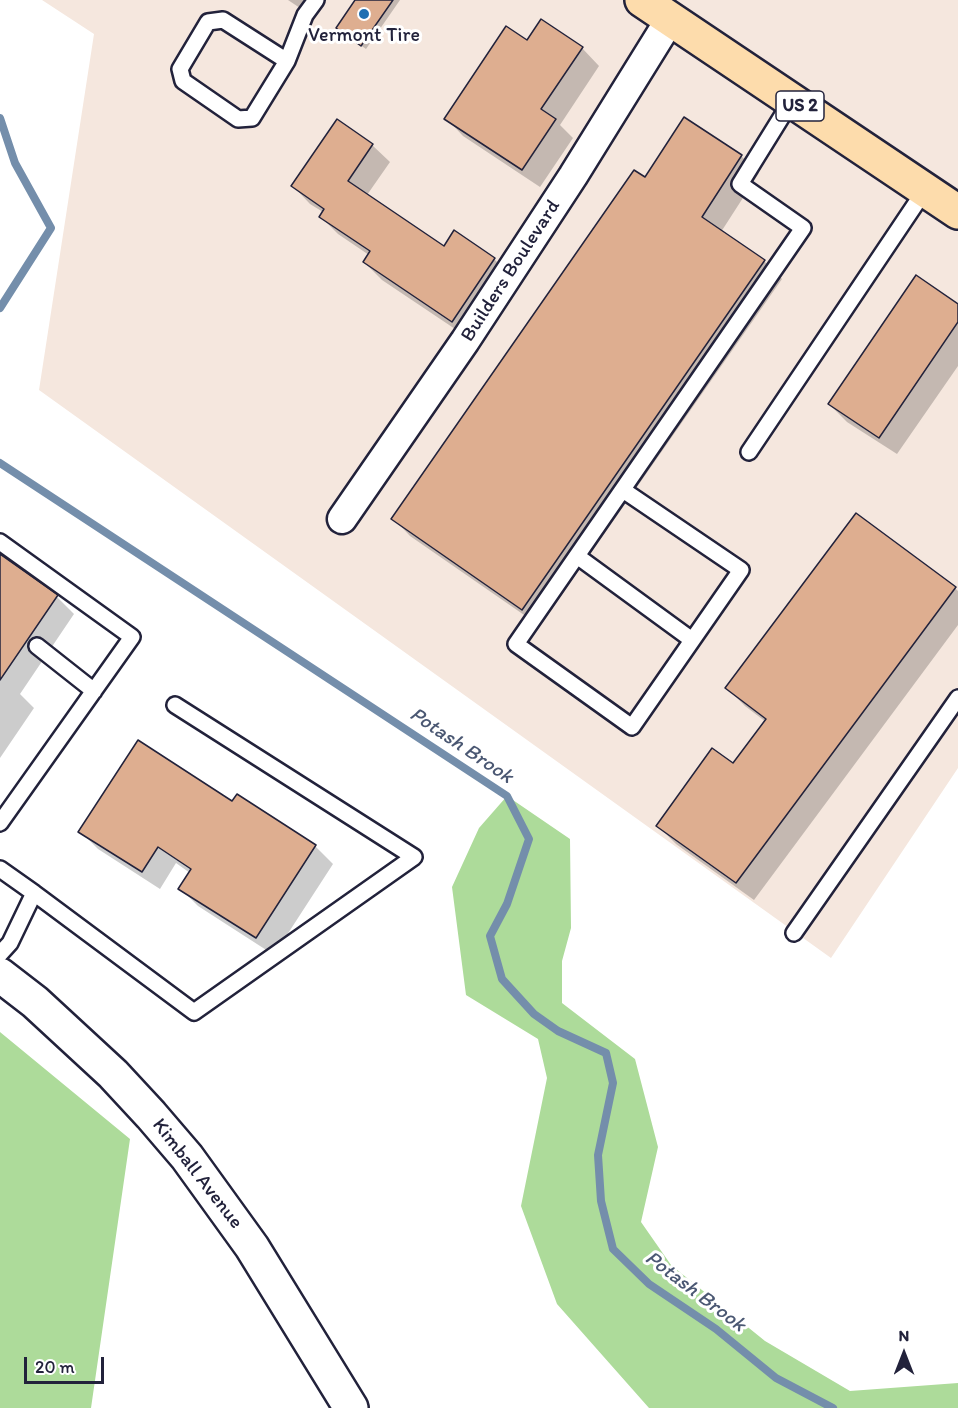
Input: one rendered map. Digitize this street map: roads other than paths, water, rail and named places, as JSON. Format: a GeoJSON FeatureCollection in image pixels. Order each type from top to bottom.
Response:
{"type":"FeatureCollection","features":[{"type":"Feature","properties":{"kind":"main road","name":"US 2"},"geometry":{"type":"LineString","coordinates":[[642,0],[675,9],[792,100],[958,212]]}},
{"type":"Feature","properties":{"kind":"main road","name":"Kimball Avenue"},"geometry":{"type":"LineString","coordinates":[[0,975],[35,1002],[105,1066],[151,1114],[187,1157],[252,1247],[351,1408]]}},
{"type":"Feature","properties":{"kind":"street","name":"Builders Boulevard"},"geometry":{"type":"LineString","coordinates":[[342,519],[465,341],[567,186],[675,9]]}},
{"type":"Feature","properties":{"kind":"lane"},"geometry":{"type":"LineString","coordinates":[[287,61],[223,20],[208,22],[180,69],[183,81],[238,119],[252,118],[287,61],[305,15],[316,0]]}},
{"type":"Feature","properties":{"kind":"lane"},"geometry":{"type":"LineString","coordinates":[[623,490],[741,570],[632,727],[516,644],[803,228],[740,184],[792,100]]}},
{"type":"Feature","properties":{"kind":"lane"},"geometry":{"type":"LineString","coordinates":[[748,452],[925,190]]}},
{"type":"Feature","properties":{"kind":"lane"},"geometry":{"type":"LineString","coordinates":[[0,542],[132,637],[0,823]]}},
{"type":"Feature","properties":{"kind":"lane"},"geometry":{"type":"LineString","coordinates":[[577,556],[692,640]]}},
{"type":"Feature","properties":{"kind":"lane"},"geometry":{"type":"LineString","coordinates":[[37,646],[94,691]]}},
{"type":"Feature","properties":{"kind":"lane"},"geometry":{"type":"LineString","coordinates":[[794,933],[958,698]]}},
{"type":"Feature","properties":{"kind":"lane"},"geometry":{"type":"LineString","coordinates":[[0,869],[195,1012],[414,857],[175,705]]}},
{"type":"Feature","properties":{"kind":"lane"},"geometry":{"type":"LineString","coordinates":[[0,954],[10,943],[34,894]]}},
{"type":"Feature","properties":{"kind":"waterway","name":"Potash Brook"},"geometry":{"type":"LineString","coordinates":[[0,118],[15,163],[51,228],[0,308]]}},
{"type":"Feature","properties":{"kind":"waterway","name":"Potash Brook"},"geometry":{"type":"LineString","coordinates":[[0,463],[507,796],[529,839],[507,904],[490,936],[502,979],[534,1014],[558,1031],[606,1053],[613,1083],[598,1155],[601,1201],[613,1249],[649,1284],[716,1329],[776,1378],[833,1408]]}},
{"type":"Feature","properties":{"kind":"place","name":"Vermont Tire"},"geometry":{"type":"Point","coordinates":[364,14]}}]}
